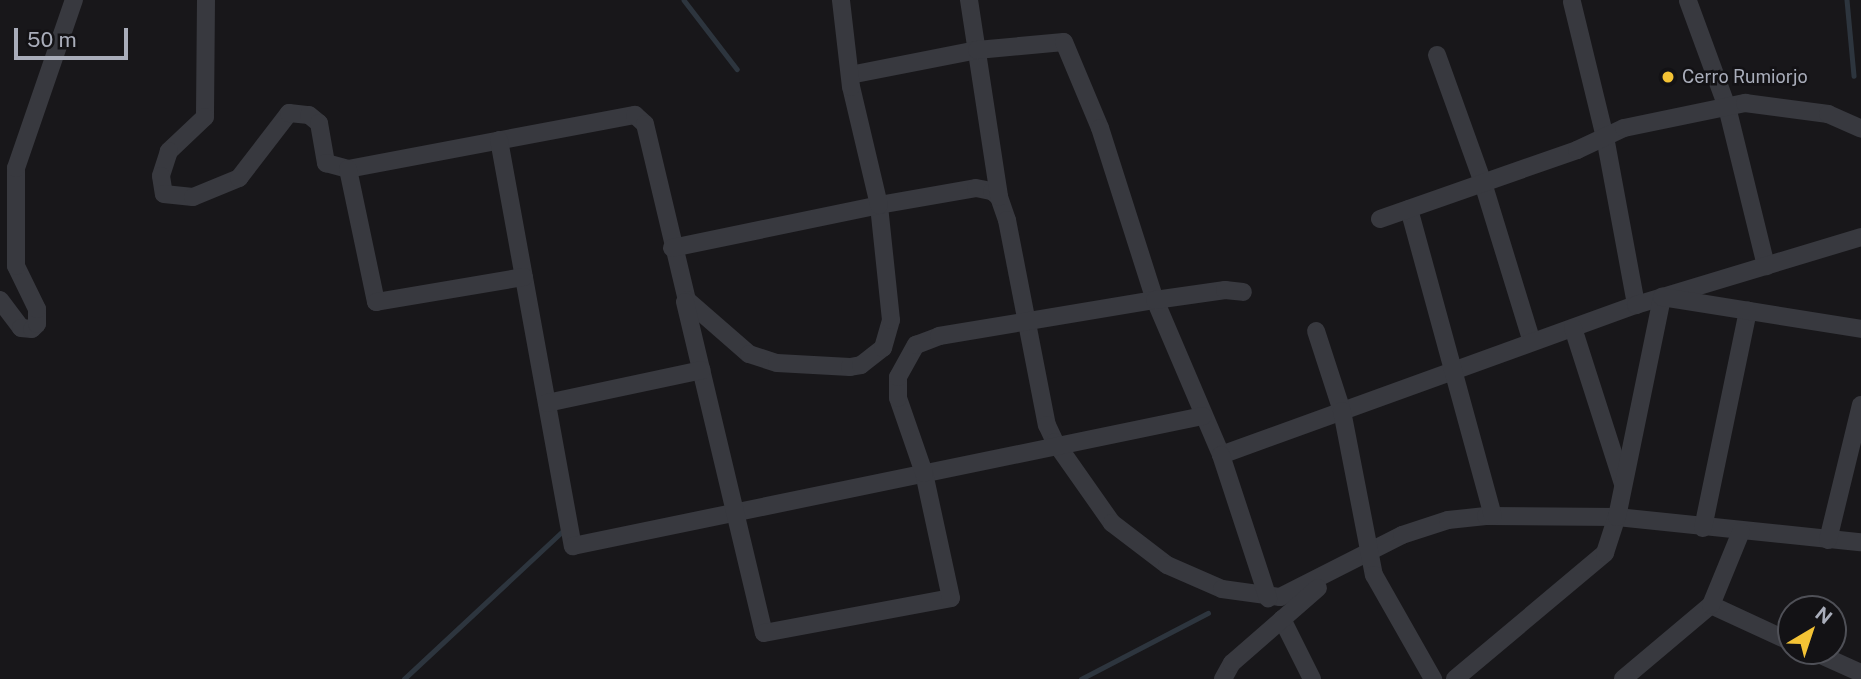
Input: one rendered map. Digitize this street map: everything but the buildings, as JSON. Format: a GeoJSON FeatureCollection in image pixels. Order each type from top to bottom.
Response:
{"type":"FeatureCollection","features":[{"type":"Feature","properties":{"kind":"street"},"geometry":{"type":"LineString","coordinates":[[0,300],[22,328],[32,329],[37,324],[37,309],[16,267],[16,168],[74,0]]}},
{"type":"Feature","properties":{"kind":"street"},"geometry":{"type":"LineString","coordinates":[[206,0],[210,25],[205,117],[169,150],[161,176],[164,194],[193,197],[239,178],[289,113],[309,115],[318,123],[326,163],[348,169],[622,116],[642,118],[681,288],[738,511],[764,633],[951,598],[924,473],[898,398],[905,358],[916,345],[939,336],[1155,300],[1225,290],[1243,292]]}},
{"type":"Feature","properties":{"kind":"street"},"geometry":{"type":"LineString","coordinates":[[681,288],[698,314],[749,354],[777,363],[833,368],[862,365],[883,348],[891,320],[879,205],[849,75],[841,0]]}},
{"type":"Feature","properties":{"kind":"street"},"geometry":{"type":"LineString","coordinates":[[969,0],[999,197],[1028,321],[1047,425],[1058,447],[1112,523],[1140,547],[1223,589],[1268,598],[1292,593],[1336,572],[1371,551],[1448,520],[1493,516],[1617,517],[1741,532],[1861,542]]}},
{"type":"Feature","properties":{"kind":"street"},"geometry":{"type":"LineString","coordinates":[[1688,1],[1727,107],[1766,266]]}},
{"type":"Feature","properties":{"kind":"street"},"geometry":{"type":"LineString","coordinates":[[1572,2],[1605,137],[1636,305]]}},
{"type":"Feature","properties":{"kind":"street"},"geometry":{"type":"LineString","coordinates":[[849,75],[977,50],[1058,41],[1068,47],[1100,128],[1155,300],[1221,455],[1268,598]]}},
{"type":"Feature","properties":{"kind":"street"},"geometry":{"type":"LineString","coordinates":[[1437,55],[1483,183],[1532,342]]}},
{"type":"Feature","properties":{"kind":"street"},"geometry":{"type":"LineString","coordinates":[[1380,219],[1483,183],[1624,128],[1745,103],[1828,114],[1861,129]]}},
{"type":"Feature","properties":{"kind":"street"},"geometry":{"type":"LineString","coordinates":[[499,140],[573,546],[1203,416]]}},
{"type":"Feature","properties":{"kind":"street"},"geometry":{"type":"LineString","coordinates":[[348,169],[376,302],[524,276]]}},
{"type":"Feature","properties":{"kind":"street"},"geometry":{"type":"LineString","coordinates":[[672,248],[879,205],[985,187],[999,197]]}},
{"type":"Feature","properties":{"kind":"street"},"geometry":{"type":"LineString","coordinates":[[1409,209],[1451,372],[1493,516]]}},
{"type":"Feature","properties":{"kind":"street"},"geometry":{"type":"LineString","coordinates":[[1221,455],[1636,305],[1861,237]]}},
{"type":"Feature","properties":{"kind":"street"},"geometry":{"type":"LineString","coordinates":[[1662,297],[1861,329]]}},
{"type":"Feature","properties":{"kind":"street"},"geometry":{"type":"LineString","coordinates":[[1455,679],[1605,553],[1624,486],[1662,297]]}},
{"type":"Feature","properties":{"kind":"street"},"geometry":{"type":"LineString","coordinates":[[1703,528],[1748,311]]}},
{"type":"Feature","properties":{"kind":"street"},"geometry":{"type":"LineString","coordinates":[[1573,328],[1624,486]]}},
{"type":"Feature","properties":{"kind":"street"},"geometry":{"type":"LineString","coordinates":[[1316,331],[1342,411],[1374,575],[1433,679]]}},
{"type":"Feature","properties":{"kind":"street"},"geometry":{"type":"LineString","coordinates":[[547,402],[702,370]]}},
{"type":"Feature","properties":{"kind":"street"},"geometry":{"type":"LineString","coordinates":[[1828,540],[1861,405]]}},
{"type":"Feature","properties":{"kind":"street"},"geometry":{"type":"LineString","coordinates":[[1623,679],[1711,606],[1741,532]]}},
{"type":"Feature","properties":{"kind":"street"},"geometry":{"type":"LineString","coordinates":[[1223,679],[1232,663],[1336,572]]}},
{"type":"Feature","properties":{"kind":"street"},"geometry":{"type":"LineString","coordinates":[[1711,606],[1777,636]]}},
{"type":"Feature","properties":{"kind":"street"},"geometry":{"type":"LineString","coordinates":[[1282,619],[1312,679]]}},
{"type":"Feature","properties":{"kind":"street"},"geometry":{"type":"LineString","coordinates":[[1843,665],[1861,673]]}},
{"type":"Feature","properties":{"kind":"waterway"},"geometry":{"type":"LineString","coordinates":[[684,0],[737,69]]}},
{"type":"Feature","properties":{"kind":"waterway"},"geometry":{"type":"LineString","coordinates":[[1847,0],[1854,76]]}},
{"type":"Feature","properties":{"kind":"waterway"},"geometry":{"type":"LineString","coordinates":[[404,679],[564,530]]}},
{"type":"Feature","properties":{"kind":"waterway"},"geometry":{"type":"LineString","coordinates":[[1081,679],[1208,613]]}},
{"type":"Feature","properties":{"kind":"place","name":"Cerro Rumiorjo"},"geometry":{"type":"Point","coordinates":[1668,77]}}]}
